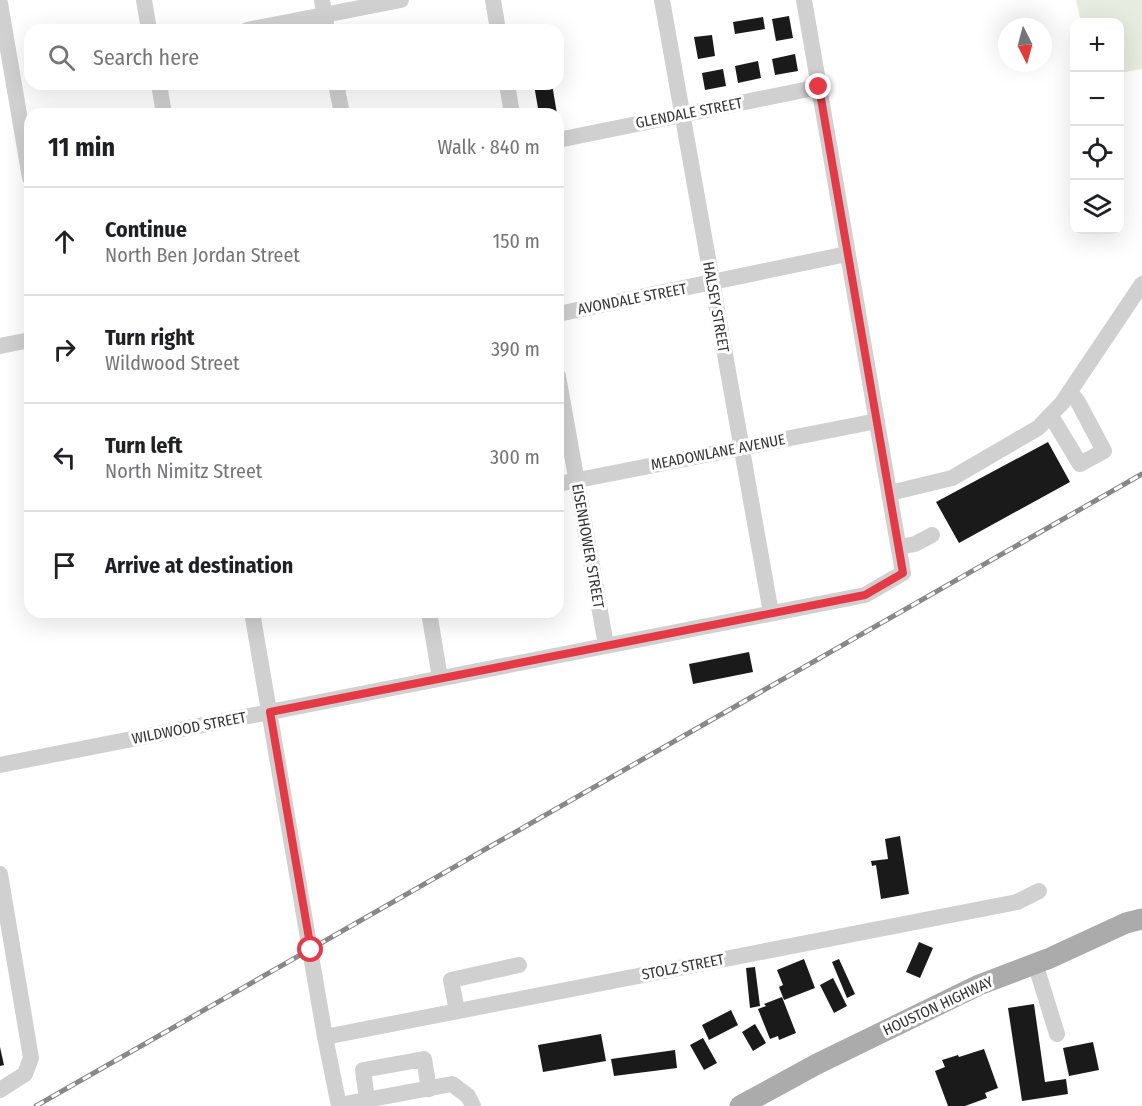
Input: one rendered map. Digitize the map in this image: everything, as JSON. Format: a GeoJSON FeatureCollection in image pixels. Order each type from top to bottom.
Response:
{"type":"FeatureCollection","features":[{"type":"Feature","properties":{"kind":"main road","name":"HOUSTON HIGHWAY"},"geometry":{"type":"LineString","coordinates":[[740,1106],[817,1064],[979,985],[1126,923],[1142,919]]}},
{"type":"Feature","properties":{"kind":"street"},"geometry":{"type":"LineString","coordinates":[[144,0],[148,24]]}},
{"type":"Feature","properties":{"kind":"street"},"geometry":{"type":"LineString","coordinates":[[278,24],[401,0]]}},
{"type":"Feature","properties":{"kind":"street"},"geometry":{"type":"LineString","coordinates":[[493,0],[497,24]]}},
{"type":"Feature","properties":{"kind":"street","name":"HALSEY STREET"},"geometry":{"type":"LineString","coordinates":[[662,0],[771,614]]}},
{"type":"Feature","properties":{"kind":"street"},"geometry":{"type":"LineString","coordinates":[[804,0],[899,547],[915,544],[932,535]]}},
{"type":"Feature","properties":{"kind":"street"},"geometry":{"type":"LineString","coordinates":[[0,3],[24,143]]}},
{"type":"Feature","properties":{"kind":"street","name":"GLENDALE STREET"},"geometry":{"type":"LineString","coordinates":[[564,139],[819,87]]}},
{"type":"Feature","properties":{"kind":"street"},"geometry":{"type":"LineString","coordinates":[[160,90],[163,108]]}},
{"type":"Feature","properties":{"kind":"street"},"geometry":{"type":"LineString","coordinates":[[337,90],[341,108]]}},
{"type":"Feature","properties":{"kind":"street"},"geometry":{"type":"LineString","coordinates":[[508,90],[511,108]]}},
{"type":"Feature","properties":{"kind":"street","name":"AVONDALE STREET"},"geometry":{"type":"LineString","coordinates":[[564,313],[847,255]]}},
{"type":"Feature","properties":{"kind":"street"},"geometry":{"type":"LineString","coordinates":[[890,492],[952,478],[1038,428],[1070,392],[1142,284]]}},
{"type":"Feature","properties":{"kind":"street"},"geometry":{"type":"LineString","coordinates":[[0,346],[24,341]]}},
{"type":"Feature","properties":{"kind":"street"},"geometry":{"type":"LineString","coordinates":[[1051,416],[1080,464],[1104,451],[1078,402],[1070,392]]}},
{"type":"Feature","properties":{"kind":"street","name":"EISENHOWER STREET"},"geometry":{"type":"LineString","coordinates":[[564,411],[606,645]]}},
{"type":"Feature","properties":{"kind":"street","name":"MEADOWLANE AVENUE"},"geometry":{"type":"LineString","coordinates":[[564,483],[742,446],[878,421]]}},
{"type":"Feature","properties":{"kind":"street","name":"WILDWOOD STREET"},"geometry":{"type":"LineString","coordinates":[[0,765],[865,595],[903,573],[899,547]]}},
{"type":"Feature","properties":{"kind":"street"},"geometry":{"type":"LineString","coordinates":[[253,618],[325,1037],[339,1106],[368,1103],[452,1084],[468,1096],[473,1106]]}},
{"type":"Feature","properties":{"kind":"street"},"geometry":{"type":"LineString","coordinates":[[430,618],[440,678]]}},
{"type":"Feature","properties":{"kind":"street"},"geometry":{"type":"LineString","coordinates":[[0,874],[31,1058],[25,1074],[0,1090]]}},
{"type":"Feature","properties":{"kind":"street","name":"STOLZ STREET"},"geometry":{"type":"LineString","coordinates":[[325,1037],[1017,902],[1039,891]]}},
{"type":"Feature","properties":{"kind":"street"},"geometry":{"type":"LineString","coordinates":[[1035,963],[1057,1034]]}},
{"type":"Feature","properties":{"kind":"street"},"geometry":{"type":"LineString","coordinates":[[457,1011],[444,981],[519,965]]}},
{"type":"Feature","properties":{"kind":"street"},"geometry":{"type":"LineString","coordinates":[[368,1103],[363,1070],[424,1059],[429,1089]]}},
{"type":"Feature","properties":{"kind":"shaded area"},"geometry":{"type":"Polygon","coordinates":[[[1076,0],[1142,0],[1142,69],[1124,72],[1124,18],[1080,18],[1076,0]]]}},
{"type":"Feature","properties":{"kind":"building"},"geometry":{"type":"Polygon","coordinates":[[[789,16],[793,38],[776,41],[772,19],[789,16]]]}},
{"type":"Feature","properties":{"kind":"building"},"geometry":{"type":"Polygon","coordinates":[[[763,17],[765,29],[735,34],[733,22],[763,17]]]}},
{"type":"Feature","properties":{"kind":"building"},"geometry":{"type":"Polygon","coordinates":[[[712,35],[715,56],[698,59],[694,37],[712,35]]]}},
{"type":"Feature","properties":{"kind":"building"},"geometry":{"type":"Polygon","coordinates":[[[795,54],[798,71],[775,75],[772,59],[795,54]]]}},
{"type":"Feature","properties":{"kind":"building"},"geometry":{"type":"Polygon","coordinates":[[[758,61],[761,78],[738,83],[735,66],[758,61]]]}},
{"type":"Feature","properties":{"kind":"building"},"geometry":{"type":"Polygon","coordinates":[[[723,69],[726,86],[705,90],[702,73],[723,69]]]}},
{"type":"Feature","properties":{"kind":"building"},"geometry":{"type":"Polygon","coordinates":[[[535,90],[553,90],[556,108],[538,108],[535,90]]]}},
{"type":"Feature","properties":{"kind":"building"},"geometry":{"type":"Polygon","coordinates":[[[1048,442],[1070,482],[959,543],[936,502],[1048,442]]]}},
{"type":"Feature","properties":{"kind":"building"},"geometry":{"type":"Polygon","coordinates":[[[749,652],[753,672],[693,684],[689,664],[749,652]]]}},
{"type":"Feature","properties":{"kind":"building"},"geometry":{"type":"Polygon","coordinates":[[[900,836],[909,894],[881,899],[876,865],[872,866],[871,861],[888,859],[885,839],[900,836]]]}},
{"type":"Feature","properties":{"kind":"building"},"geometry":{"type":"Polygon","coordinates":[[[919,942],[933,948],[920,978],[906,972],[919,942]]]}},
{"type":"Feature","properties":{"kind":"building"},"geometry":{"type":"Polygon","coordinates":[[[804,959],[815,988],[784,1000],[779,987],[783,985],[777,970],[804,959]]]}},
{"type":"Feature","properties":{"kind":"building"},"geometry":{"type":"Polygon","coordinates":[[[839,959],[855,994],[847,998],[832,962],[839,959]]]}},
{"type":"Feature","properties":{"kind":"building"},"geometry":{"type":"Polygon","coordinates":[[[755,967],[760,1006],[750,1008],[746,968],[755,967]]]}},
{"type":"Feature","properties":{"kind":"building"},"geometry":{"type":"Polygon","coordinates":[[[833,978],[847,1006],[834,1013],[820,985],[833,978]]]}},
{"type":"Feature","properties":{"kind":"building"},"geometry":{"type":"Polygon","coordinates":[[[782,997],[796,1033],[779,1040],[778,1036],[770,1039],[758,1009],[782,997]]]}},
{"type":"Feature","properties":{"kind":"building"},"geometry":{"type":"Polygon","coordinates":[[[1034,1004],[1045,1082],[1066,1079],[1068,1094],[1022,1101],[1008,1008],[1034,1004]]]}},
{"type":"Feature","properties":{"kind":"building"},"geometry":{"type":"Polygon","coordinates":[[[731,1010],[738,1025],[709,1040],[702,1025],[731,1010]]]}},
{"type":"Feature","properties":{"kind":"building"},"geometry":{"type":"Polygon","coordinates":[[[755,1024],[766,1043],[753,1051],[742,1032],[755,1024]]]}},
{"type":"Feature","properties":{"kind":"building"},"geometry":{"type":"Polygon","coordinates":[[[601,1034],[606,1061],[543,1072],[538,1045],[601,1034]]]}},
{"type":"Feature","properties":{"kind":"building"},"geometry":{"type":"Polygon","coordinates":[[[703,1038],[717,1063],[704,1070],[690,1045],[703,1038]]]}},
{"type":"Feature","properties":{"kind":"building"},"geometry":{"type":"Polygon","coordinates":[[[1093,1042],[1099,1070],[1069,1076],[1063,1048],[1093,1042]]]}},
{"type":"Feature","properties":{"kind":"building"},"geometry":{"type":"Polygon","coordinates":[[[0,1047],[4,1065],[0,1066],[0,1047]]]}},
{"type":"Feature","properties":{"kind":"building"},"geometry":{"type":"Polygon","coordinates":[[[984,1049],[998,1088],[985,1093],[987,1098],[965,1106],[948,1106],[935,1071],[945,1067],[942,1060],[984,1049]]]}},
{"type":"Feature","properties":{"kind":"building"},"geometry":{"type":"Polygon","coordinates":[[[675,1050],[677,1068],[614,1076],[611,1059],[675,1050]]]}},
{"type":"Feature","properties":{"kind":"railway"},"geometry":{"type":"LineString","coordinates":[[36,1106],[1142,474]]}},
{"type":"Feature","properties":{"kind":"route"},"geometry":{"type":"LineString","coordinates":[[311,950],[270,712],[865,595],[903,573],[819,87]]}}]}
